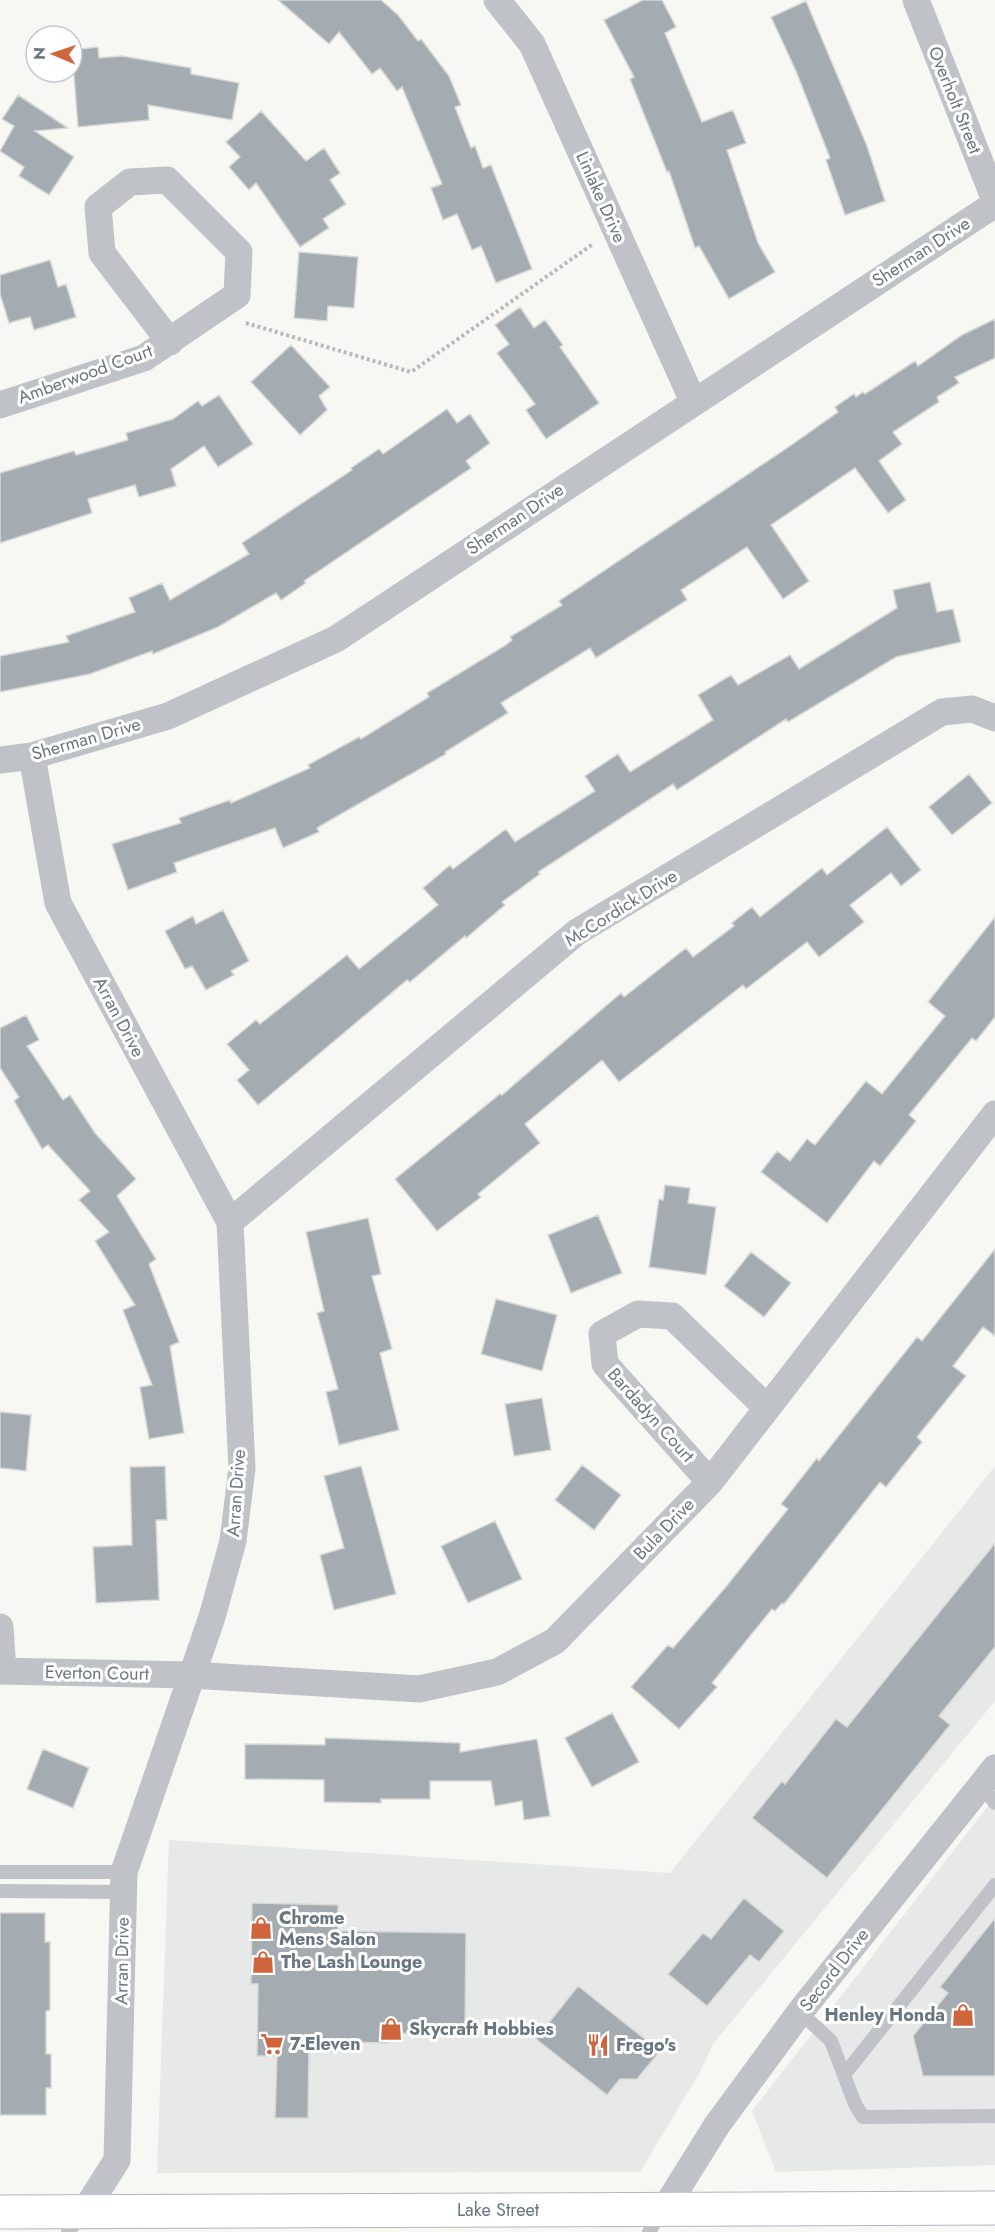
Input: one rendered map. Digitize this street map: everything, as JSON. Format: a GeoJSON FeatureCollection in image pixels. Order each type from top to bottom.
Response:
{"type":"FeatureCollection","features":[{"type":"Feature","properties":{"kind":"main road","name":"Lake Street"},"geometry":{"type":"LineString","coordinates":[[0,2212],[76,2222],[656,2221],[995,2208]]}},
{"type":"Feature","properties":{"kind":"street","name":"Linlake Drive"},"geometry":{"type":"LineString","coordinates":[[496,0],[532,44],[693,401]]}},
{"type":"Feature","properties":{"kind":"street","name":"Overholt Street"},"geometry":{"type":"LineString","coordinates":[[916,0],[995,202]]}},
{"type":"Feature","properties":{"kind":"street","name":"Amberwood Court"},"geometry":{"type":"LineString","coordinates":[[0,405],[144,358],[170,342],[237,296],[239,252],[167,180],[130,182],[98,207],[102,253],[170,342]]}},
{"type":"Feature","properties":{"kind":"street","name":"Sherman Drive"},"geometry":{"type":"LineString","coordinates":[[0,760],[32,756],[168,716],[336,639],[995,202]]}},
{"type":"Feature","properties":{"kind":"street","name":"McCordick Drive"},"geometry":{"type":"LineString","coordinates":[[230,1222],[577,932],[942,712],[972,709],[995,718]]}},
{"type":"Feature","properties":{"kind":"street","name":"Arran Drive"},"geometry":{"type":"LineString","coordinates":[[32,756],[58,903],[230,1222],[242,1468],[233,1541],[212,1617],[190,1676],[123,1882],[117,2160],[76,2222]]}},
{"type":"Feature","properties":{"kind":"street","name":"Bula Drive"},"geometry":{"type":"LineString","coordinates":[[190,1676],[419,1689],[497,1672],[555,1641],[710,1482],[765,1407],[995,1114]]}},
{"type":"Feature","properties":{"kind":"street","name":"Bardadyn Court"},"geometry":{"type":"LineString","coordinates":[[710,1482],[605,1364],[602,1334],[638,1314],[672,1316],[765,1407]]}},
{"type":"Feature","properties":{"kind":"street","name":"Everton Court"},"geometry":{"type":"LineString","coordinates":[[0,1627],[1,1671],[190,1676]]}},
{"type":"Feature","properties":{"kind":"street","name":"Secord Drive"},"geometry":{"type":"LineString","coordinates":[[656,2221],[717,2125],[800,2012],[990,1785]]}},
{"type":"Feature","properties":{"kind":"lane"},"geometry":{"type":"LineString","coordinates":[[0,1872],[123,1882]]}},
{"type":"Feature","properties":{"kind":"lane"},"geometry":{"type":"LineString","coordinates":[[0,1891],[123,1882]]}},
{"type":"Feature","properties":{"kind":"lane"},"geometry":{"type":"LineString","coordinates":[[844,2076],[995,1885]]}},
{"type":"Feature","properties":{"kind":"lane"},"geometry":{"type":"LineString","coordinates":[[800,2012],[831,2041],[855,2104],[863,2117],[995,2116]]}},
{"type":"Feature","properties":{"kind":"path"},"geometry":{"type":"LineString","coordinates":[[212,313],[411,372],[615,228]]}},
{"type":"Feature","properties":{"kind":"shaded area"},"geometry":{"type":"Polygon","coordinates":[[[995,1466],[995,1701],[713,2044],[701,2070],[640,2172],[157,2173],[169,1840],[670,1873],[995,1466]]]}},
{"type":"Feature","properties":{"kind":"shaded area"},"geometry":{"type":"Polygon","coordinates":[[[995,1797],[995,2165],[776,2172],[752,2111],[995,1797]]]}},
{"type":"Feature","properties":{"kind":"building"},"geometry":{"type":"Polygon","coordinates":[[[278,0],[381,0],[398,15],[418,41],[421,39],[449,76],[461,105],[455,107],[471,148],[475,146],[483,168],[491,165],[532,269],[496,283],[481,246],[472,250],[457,214],[443,220],[431,188],[442,184],[402,87],[397,91],[380,68],[372,74],[339,32],[329,44],[278,0]]]}},
{"type":"Feature","properties":{"kind":"building"},"geometry":{"type":"Polygon","coordinates":[[[643,0],[662,0],[676,27],[665,33],[702,122],[733,110],[746,143],[727,150],[758,243],[775,272],[729,299],[699,246],[695,248],[669,171],[667,172],[630,79],[634,77],[604,20],[643,0]]]}},
{"type":"Feature","properties":{"kind":"building"},"geometry":{"type":"Polygon","coordinates":[[[806,1],[867,146],[885,201],[845,215],[826,160],[830,158],[796,71],[771,17],[806,1]]]}},
{"type":"Feature","properties":{"kind":"building"},"geometry":{"type":"Polygon","coordinates":[[[98,47],[99,58],[122,56],[191,68],[191,74],[239,83],[232,120],[148,105],[149,120],[78,127],[75,84],[84,84],[84,49],[98,47]]]}},
{"type":"Feature","properties":{"kind":"building"},"geometry":{"type":"Polygon","coordinates":[[[18,95],[68,128],[35,131],[74,157],[49,195],[19,176],[24,167],[0,151],[14,126],[2,119],[18,95]]]}},
{"type":"Feature","properties":{"kind":"building"},"geometry":{"type":"Polygon","coordinates":[[[261,111],[306,161],[324,148],[340,173],[330,180],[346,204],[323,219],[329,228],[300,247],[256,183],[249,190],[229,167],[240,157],[226,142],[261,111]]]}},
{"type":"Feature","properties":{"kind":"building"},"geometry":{"type":"Polygon","coordinates":[[[299,252],[358,257],[354,308],[328,306],[327,321],[294,318],[299,252]]]}},
{"type":"Feature","properties":{"kind":"building"},"geometry":{"type":"Polygon","coordinates":[[[50,260],[58,287],[66,284],[76,317],[34,330],[30,317],[9,323],[0,294],[0,275],[50,260]]]}},
{"type":"Feature","properties":{"kind":"building"},"geometry":{"type":"Polygon","coordinates":[[[520,307],[534,328],[545,320],[563,345],[560,347],[599,403],[546,439],[526,410],[535,404],[497,353],[509,344],[495,325],[520,307]]]}},
{"type":"Feature","properties":{"kind":"building"},"geometry":{"type":"Polygon","coordinates":[[[995,319],[995,358],[955,377],[959,383],[937,397],[939,402],[893,432],[902,444],[879,461],[906,500],[888,513],[855,468],[771,525],[809,581],[783,599],[747,547],[681,590],[687,600],[596,658],[590,648],[501,703],[508,713],[445,752],[446,754],[317,828],[319,832],[283,848],[275,828],[174,863],[177,872],[128,890],[112,844],[181,823],[179,818],[230,800],[231,803],[310,768],[308,765],[359,737],[361,739],[429,697],[427,693],[506,645],[512,640],[510,637],[562,605],[559,601],[838,412],[835,407],[854,394],[856,397],[863,392],[865,394],[915,361],[918,366],[962,335],[995,319]]]}},
{"type":"Feature","properties":{"kind":"building"},"geometry":{"type":"Polygon","coordinates":[[[291,345],[330,387],[319,396],[327,410],[300,435],[251,382],[291,345]]]}},
{"type":"Feature","properties":{"kind":"building"},"geometry":{"type":"Polygon","coordinates":[[[219,395],[253,444],[218,467],[204,446],[171,469],[176,486],[139,497],[135,485],[88,499],[92,513],[0,543],[0,473],[74,451],[76,455],[128,440],[126,433],[173,419],[198,401],[202,406],[219,395]]]}},
{"type":"Feature","properties":{"kind":"building"},"geometry":{"type":"Polygon","coordinates":[[[447,409],[457,423],[470,414],[490,443],[466,461],[471,468],[304,581],[306,583],[281,600],[276,593],[218,627],[153,654],[152,651],[90,674],[0,692],[0,656],[69,642],[66,636],[135,612],[129,598],[162,583],[170,600],[249,554],[242,543],[352,470],[351,468],[379,449],[383,454],[447,409]]]}},
{"type":"Feature","properties":{"kind":"building"},"geometry":{"type":"Polygon","coordinates":[[[930,582],[937,612],[953,609],[961,642],[896,657],[788,722],[786,719],[677,790],[673,784],[538,872],[540,874],[502,902],[505,905],[466,938],[465,936],[410,982],[407,980],[258,1105],[237,1080],[249,1070],[227,1044],[256,1020],[260,1024],[347,955],[359,969],[438,905],[423,888],[450,865],[453,869],[506,829],[515,842],[595,791],[585,776],[618,754],[630,772],[713,720],[698,695],[731,675],[738,685],[790,655],[799,669],[897,608],[893,590],[930,582]]]}},
{"type":"Feature","properties":{"kind":"building"},"geometry":{"type":"Polygon","coordinates":[[[969,774],[992,803],[952,835],[929,807],[969,774]]]}},
{"type":"Feature","properties":{"kind":"building"},"geometry":{"type":"Polygon","coordinates":[[[887,827],[921,870],[901,886],[891,873],[850,905],[864,922],[819,957],[807,942],[746,989],[743,985],[619,1082],[602,1060],[525,1124],[540,1143],[478,1194],[481,1197],[437,1231],[395,1179],[500,1094],[502,1095],[621,993],[624,997],[686,948],[693,957],[734,926],[732,923],[752,907],[760,917],[822,868],[827,875],[887,827]]]}},
{"type":"Feature","properties":{"kind":"building"},"geometry":{"type":"Polygon","coordinates":[[[223,910],[249,961],[231,971],[234,975],[206,990],[192,966],[185,969],[165,931],[193,916],[196,924],[223,910]]]}},
{"type":"Feature","properties":{"kind":"building"},"geometry":{"type":"Polygon","coordinates":[[[995,917],[995,1017],[976,1041],[972,1038],[909,1115],[916,1121],[880,1166],[874,1161],[827,1223],[761,1172],[777,1151],[790,1161],[807,1139],[815,1145],[866,1081],[882,1094],[945,1016],[928,1002],[995,917]]]}},
{"type":"Feature","properties":{"kind":"building"},"geometry":{"type":"Polygon","coordinates":[[[26,1015],[39,1040],[27,1046],[63,1100],[70,1095],[95,1133],[136,1179],[117,1196],[156,1259],[149,1264],[179,1342],[170,1346],[184,1433],[149,1439],[140,1387],[152,1385],[123,1310],[135,1305],[95,1241],[109,1232],[79,1200],[90,1191],[48,1145],[42,1149],[14,1101],[19,1097],[0,1068],[0,1028],[26,1015]]]}},
{"type":"Feature","properties":{"kind":"building"},"geometry":{"type":"Polygon","coordinates":[[[665,1185],[690,1188],[688,1203],[716,1207],[706,1275],[649,1267],[659,1199],[663,1200],[665,1185]]]}},
{"type":"Feature","properties":{"kind":"building"},"geometry":{"type":"Polygon","coordinates":[[[598,1215],[622,1273],[571,1293],[548,1235],[598,1215]]]}},
{"type":"Feature","properties":{"kind":"building"},"geometry":{"type":"Polygon","coordinates":[[[368,1218],[381,1274],[372,1276],[392,1349],[380,1353],[399,1430],[339,1445],[326,1392],[338,1389],[317,1313],[324,1311],[306,1232],[368,1218]]]}},
{"type":"Feature","properties":{"kind":"building"},"geometry":{"type":"Polygon","coordinates":[[[995,1249],[995,1336],[983,1327],[953,1366],[966,1376],[917,1437],[922,1442],[886,1487],[880,1482],[784,1604],[782,1603],[775,1611],[772,1609],[712,1683],[717,1687],[679,1729],[631,1687],[668,1645],[673,1648],[725,1588],[788,1509],[781,1504],[817,1458],[819,1461],[917,1337],[922,1341],[995,1249]]]}},
{"type":"Feature","properties":{"kind":"building"},"geometry":{"type":"Polygon","coordinates":[[[751,1252],[791,1283],[764,1317],[724,1286],[751,1252]]]}},
{"type":"Feature","properties":{"kind":"building"},"geometry":{"type":"Polygon","coordinates":[[[496,1299],[557,1315],[542,1371],[481,1354],[496,1299]]]}},
{"type":"Feature","properties":{"kind":"building"},"geometry":{"type":"Polygon","coordinates":[[[542,1398],[551,1450],[514,1456],[505,1404],[542,1398]]]}},
{"type":"Feature","properties":{"kind":"building"},"geometry":{"type":"Polygon","coordinates":[[[0,1412],[31,1415],[26,1471],[0,1468],[0,1412]]]}},
{"type":"Feature","properties":{"kind":"building"},"geometry":{"type":"Polygon","coordinates":[[[582,1465],[621,1495],[594,1530],[555,1500],[582,1465]]]}},
{"type":"Feature","properties":{"kind":"building"},"geometry":{"type":"Polygon","coordinates":[[[165,1466],[167,1520],[156,1520],[159,1600],[96,1603],[93,1547],[132,1545],[130,1467],[165,1466]]]}},
{"type":"Feature","properties":{"kind":"building"},"geometry":{"type":"Polygon","coordinates":[[[361,1466],[396,1594],[334,1610],[320,1555],[344,1548],[324,1476],[361,1466]]]}},
{"type":"Feature","properties":{"kind":"building"},"geometry":{"type":"Polygon","coordinates":[[[495,1521],[522,1579],[468,1603],[441,1546],[495,1521]]]}},
{"type":"Feature","properties":{"kind":"building"},"geometry":{"type":"Polygon","coordinates":[[[995,1543],[995,1647],[939,1716],[950,1725],[827,1878],[752,1818],[782,1781],[785,1784],[836,1719],[847,1727],[995,1543]]]}},
{"type":"Feature","properties":{"kind":"building"},"geometry":{"type":"Polygon","coordinates":[[[612,1713],[639,1762],[592,1787],[565,1738],[612,1713]]]}},
{"type":"Feature","properties":{"kind":"building"},"geometry":{"type":"Polygon","coordinates":[[[325,1738],[460,1743],[460,1752],[537,1739],[550,1816],[524,1820],[522,1801],[495,1806],[491,1781],[430,1781],[430,1799],[381,1799],[381,1803],[324,1802],[324,1780],[245,1779],[245,1744],[325,1745],[325,1738]]]}},
{"type":"Feature","properties":{"kind":"building"},"geometry":{"type":"Polygon","coordinates":[[[43,1749],[89,1768],[73,1808],[27,1789],[43,1749]]]}},
{"type":"Feature","properties":{"kind":"building"},"geometry":{"type":"Polygon","coordinates":[[[744,1898],[784,1931],[759,1962],[750,1955],[707,2006],[668,1974],[703,1933],[711,1939],[744,1898]]]}},
{"type":"Feature","properties":{"kind":"building"},"geometry":{"type":"Polygon","coordinates":[[[252,1903],[338,1905],[338,1931],[466,1933],[465,2028],[431,2027],[431,2034],[388,2033],[388,2043],[337,2042],[337,2052],[309,2052],[308,2118],[275,2118],[277,2056],[257,2056],[258,1984],[251,1984],[252,1903]]]}},
{"type":"Feature","properties":{"kind":"building"},"geometry":{"type":"Polygon","coordinates":[[[0,1913],[45,1913],[45,1942],[50,1942],[50,2010],[46,2011],[46,2054],[51,2054],[51,2088],[46,2088],[46,2115],[0,2115],[0,1913]]]}},
{"type":"Feature","properties":{"kind":"building","name":"Henley Honda"},"geometry":{"type":"Polygon","coordinates":[[[995,1918],[995,2076],[923,2076],[913,2036],[948,1993],[940,1987],[995,1918]]]}},
{"type":"Feature","properties":{"kind":"building","name":"Frego's"},"geometry":{"type":"Polygon","coordinates":[[[578,1986],[660,2051],[637,2079],[620,2079],[607,2095],[536,2039],[578,1986]]]}},
{"type":"Feature","properties":{"kind":"place","name":"Chrome Mens Salon"},"geometry":{"type":"Point","coordinates":[261,1928]}},
{"type":"Feature","properties":{"kind":"place","name":"The Lash Lounge"},"geometry":{"type":"Point","coordinates":[263,1962]}},
{"type":"Feature","properties":{"kind":"place","name":"Henley Honda"},"geometry":{"type":"Point","coordinates":[963,2015]}},
{"type":"Feature","properties":{"kind":"place","name":"Skycraft Hobbies"},"geometry":{"type":"Point","coordinates":[391,2029]}},
{"type":"Feature","properties":{"kind":"place","name":"7-Eleven"},"geometry":{"type":"Point","coordinates":[272,2044]}},
{"type":"Feature","properties":{"kind":"place","name":"Frego's"},"geometry":{"type":"Point","coordinates":[598,2045]}}]}
